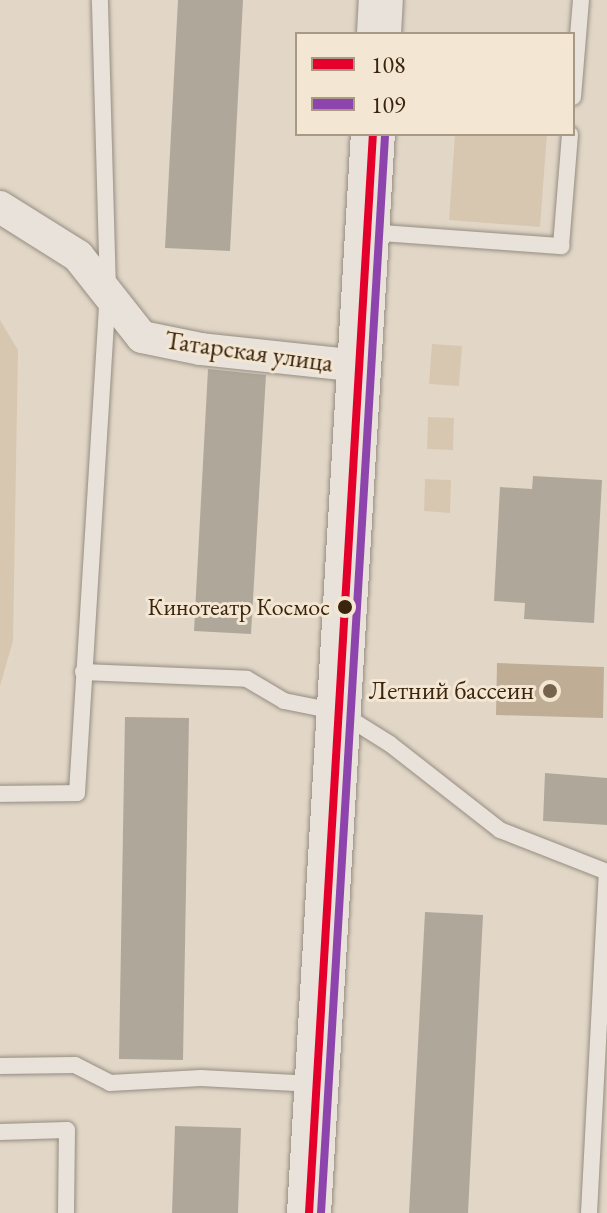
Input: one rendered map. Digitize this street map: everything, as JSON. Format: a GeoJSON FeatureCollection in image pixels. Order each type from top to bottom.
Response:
{"type":"FeatureCollection","features":[{"type":"Feature","properties":{"kind":"main road"},"geometry":{"type":"LineString","coordinates":[[379,32],[381,0]]}},
{"type":"Feature","properties":{"kind":"main road"},"geometry":{"type":"LineString","coordinates":[[309,1213],[373,136]]}},
{"type":"Feature","properties":{"kind":"street","name":"Татарская улица"},"geometry":{"type":"LineString","coordinates":[[0,207],[78,256],[142,337],[201,349],[359,366]]}},
{"type":"Feature","properties":{"kind":"lane"},"geometry":{"type":"LineString","coordinates":[[0,794],[77,793],[108,291],[100,0]]}},
{"type":"Feature","properties":{"kind":"lane"},"geometry":{"type":"LineString","coordinates":[[575,73],[581,0]]}},
{"type":"Feature","properties":{"kind":"lane"},"geometry":{"type":"LineString","coordinates":[[367,232],[561,246],[570,136]]}},
{"type":"Feature","properties":{"kind":"lane"},"geometry":{"type":"LineString","coordinates":[[83,672],[247,679],[284,701],[339,712],[390,744],[500,830],[607,872],[589,1213]]}},
{"type":"Feature","properties":{"kind":"lane"},"geometry":{"type":"LineString","coordinates":[[0,1066],[75,1065],[110,1083],[201,1078],[317,1084]]}},
{"type":"Feature","properties":{"kind":"lane"},"geometry":{"type":"LineString","coordinates":[[0,1132],[67,1130],[66,1213]]}},
{"type":"Feature","properties":{"kind":"shaded area"},"geometry":{"type":"Polygon","coordinates":[[[455,136],[547,136],[540,227],[449,220],[455,136]]]}},
{"type":"Feature","properties":{"kind":"shaded area"},"geometry":{"type":"Polygon","coordinates":[[[0,320],[18,350],[13,641],[0,686],[0,320]]]}},
{"type":"Feature","properties":{"kind":"shaded area"},"geometry":{"type":"Polygon","coordinates":[[[432,344],[462,346],[459,386],[429,384],[432,344]]]}},
{"type":"Feature","properties":{"kind":"shaded area"},"geometry":{"type":"Polygon","coordinates":[[[428,417],[454,418],[453,450],[427,449],[428,417]]]}},
{"type":"Feature","properties":{"kind":"shaded area"},"geometry":{"type":"Polygon","coordinates":[[[425,479],[451,480],[450,513],[424,511],[425,479]]]}},
{"type":"Feature","properties":{"kind":"shaded area","name":"Летний бассеин"},"geometry":{"type":"Polygon","coordinates":[[[497,663],[604,667],[603,718],[496,715],[497,663]]]}},
{"type":"Feature","properties":{"kind":"building"},"geometry":{"type":"Polygon","coordinates":[[[178,0],[243,0],[230,251],[165,248],[178,0]]]}},
{"type":"Feature","properties":{"kind":"building"},"geometry":{"type":"Polygon","coordinates":[[[208,369],[266,375],[251,634],[194,631],[208,369]]]}},
{"type":"Feature","properties":{"kind":"building"},"geometry":{"type":"Polygon","coordinates":[[[533,476],[602,480],[594,623],[524,619],[525,603],[494,601],[500,487],[532,489],[533,476]]]}},
{"type":"Feature","properties":{"kind":"building"},"geometry":{"type":"Polygon","coordinates":[[[125,717],[189,718],[183,1060],[119,1059],[125,717]]]}},
{"type":"Feature","properties":{"kind":"building"},"geometry":{"type":"Polygon","coordinates":[[[545,773],[607,778],[607,825],[543,821],[545,773]]]}},
{"type":"Feature","properties":{"kind":"building"},"geometry":{"type":"Polygon","coordinates":[[[425,912],[483,915],[468,1213],[409,1213],[425,912]]]}},
{"type":"Feature","properties":{"kind":"building"},"geometry":{"type":"Polygon","coordinates":[[[175,1126],[241,1128],[238,1213],[172,1213],[175,1126]]]}},
{"type":"Feature","properties":{"kind":"transit line","name":"108"},"geometry":{"type":"LineString","coordinates":[[309,1213],[373,136]]}},
{"type":"Feature","properties":{"kind":"transit line","name":"109"},"geometry":{"type":"LineString","coordinates":[[321,1213],[385,136]]}},
{"type":"Feature","properties":{"kind":"place","name":"Кинотеатр Космос"},"geometry":{"type":"Point","coordinates":[345,607]}},
{"type":"Feature","properties":{"kind":"place","name":"Летний бассеин"},"geometry":{"type":"Point","coordinates":[550,691]}}]}
